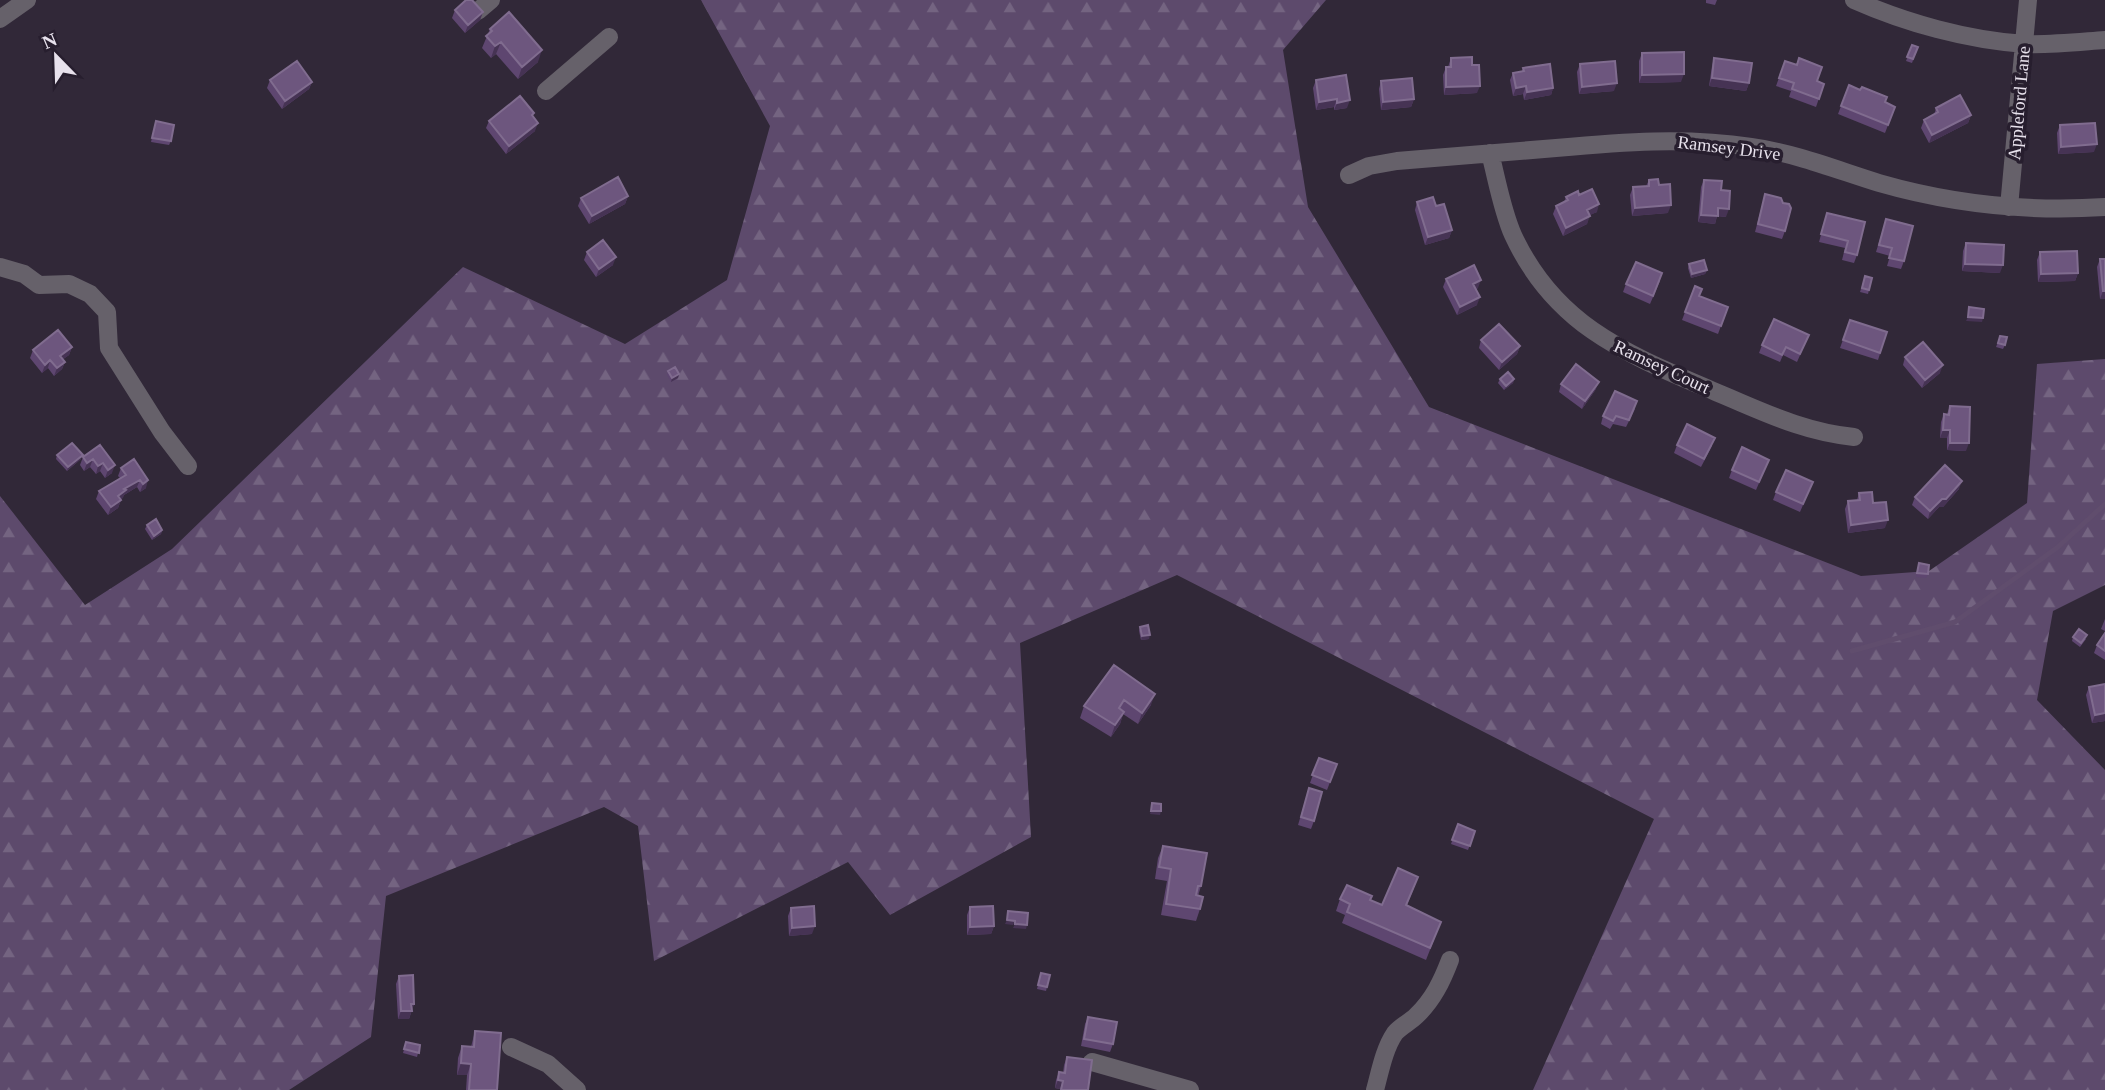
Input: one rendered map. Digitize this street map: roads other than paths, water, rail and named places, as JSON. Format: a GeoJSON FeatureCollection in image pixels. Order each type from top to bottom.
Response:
{"type":"FeatureCollection","features":[{"type":"Feature","properties":{"kind":"street"},"geometry":{"type":"LineString","coordinates":[[0,19],[27,0]]}},
{"type":"Feature","properties":{"kind":"street"},"geometry":{"type":"LineString","coordinates":[[1854,0],[1936,28],[2024,44],[2105,40]]}},
{"type":"Feature","properties":{"kind":"street","name":"Appleford Lane"},"geometry":{"type":"LineString","coordinates":[[2009,207],[2028,0]]}},
{"type":"Feature","properties":{"kind":"street"},"geometry":{"type":"LineString","coordinates":[[546,91],[609,37]]}},
{"type":"Feature","properties":{"kind":"street","name":"Ramsey Drive"},"geometry":{"type":"LineString","coordinates":[[1349,175],[1369,166],[1397,161],[1649,140],[1701,141],[1754,147],[1928,195],[2009,207],[2105,207]]}},
{"type":"Feature","properties":{"kind":"street","name":"Ramsey Court"},"geometry":{"type":"LineString","coordinates":[[1490,153],[1508,222],[1527,261],[1544,287],[1592,331],[1621,350],[1653,365],[1799,428],[1854,437]]}},
{"type":"Feature","properties":{"kind":"street"},"geometry":{"type":"LineString","coordinates":[[0,267],[24,274],[39,285],[69,284],[90,294],[107,312],[109,348],[162,432],[188,466]]}},
{"type":"Feature","properties":{"kind":"street"},"geometry":{"type":"LineString","coordinates":[[1375,1090],[1389,1044],[1396,1033],[1431,999],[1443,980],[1450,960]]}},
{"type":"Feature","properties":{"kind":"street"},"geometry":{"type":"LineString","coordinates":[[511,1047],[548,1064],[577,1090]]}},
{"type":"Feature","properties":{"kind":"street"},"geometry":{"type":"LineString","coordinates":[[1092,1062],[1190,1090]]}},
{"type":"Feature","properties":{"kind":"waterway"},"geometry":{"type":"LineString","coordinates":[[1852,651],[1955,622],[2058,547],[2105,504]]}}]}
